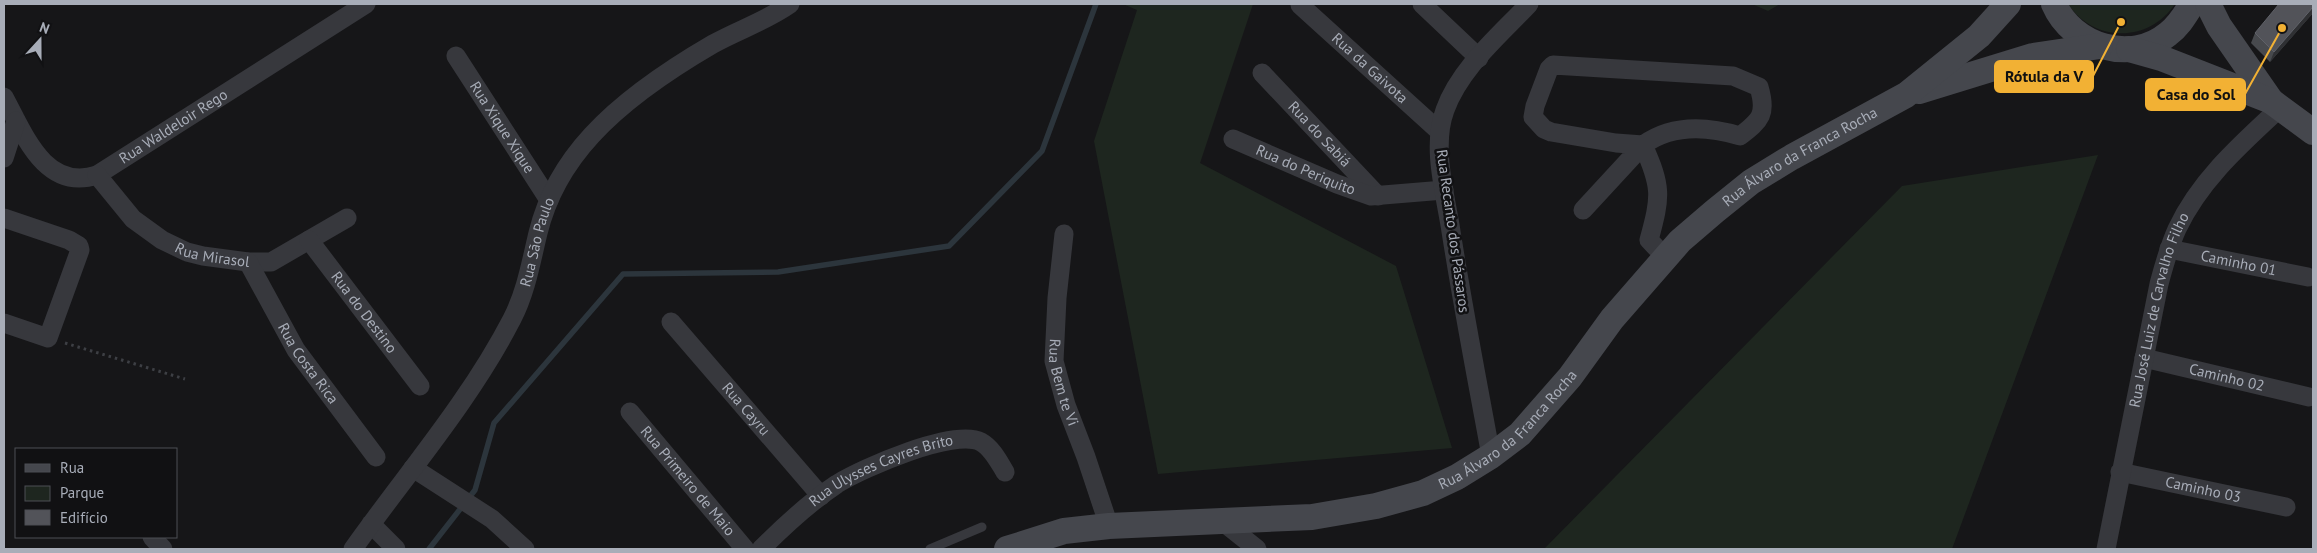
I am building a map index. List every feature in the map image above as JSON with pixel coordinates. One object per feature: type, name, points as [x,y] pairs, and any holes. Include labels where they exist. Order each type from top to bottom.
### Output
[{"type":"main road","name":"Rua Álvaro da Franca Rocha","points":[[1007,549],[1064,531],[1109,526],[1312,518],[1376,506],[1423,493],[1457,478],[1520,434],[1544,409],[1612,320],[1680,241],[1750,182],[1906,95],[1979,36],[2008,4]]},
{"type":"main road","points":[[2054,4],[2059,15],[2077,34],[2100,46],[2129,49],[2160,58],[2276,104],[2313,132]]},
{"type":"main road","points":[[2129,49],[2149,45],[2167,35],[2182,21],[2192,4]]},
{"type":"main road","points":[[2208,4],[2219,26],[2276,104]]},
{"type":"main road","name":"Rua Álvaro da Franca Rocha","points":[[1906,95],[2033,56],[2100,46]]},
{"type":"street","name":"Rua Waldeloir Rego","points":[[4,97],[16,121],[42,161],[53,172],[65,178],[86,179],[96,175],[366,4]]},
{"type":"street","name":"Rua São Paulo","points":[[353,549],[467,394],[501,341],[516,312],[525,288],[538,232],[549,200],[575,155],[614,114],[662,76],[714,43],[775,14],[790,4]]},
{"type":"street","name":"Rua da Gaivota","points":[[1300,4],[1439,131]]},
{"type":"street","points":[[1422,4],[1479,58]]},
{"type":"street","name":"Rua Recanto dos Pássaros","points":[[1491,456],[1461,297],[1444,190],[1439,131],[1452,95],[1479,58],[1530,4]]},
{"type":"street","name":"Rua Xique Xique","points":[[456,56],[549,200]]},
{"type":"street","points":[[1583,210],[1643,145],[1663,134],[1684,129],[1713,130],[1740,136],[1758,123],[1764,102],[1759,87],[1733,76],[1553,65],[1549,69],[1535,106],[1533,117],[1544,129],[1616,143],[1643,145]]},
{"type":"street","name":"Rua do Sabiá","points":[[1262,73],[1378,196]]},
{"type":"street","name":"Rua José Luiz de Carvalho Filho","points":[[2106,549],[2158,284],[2169,248],[2178,228],[2205,184],[2276,104]]},
{"type":"street","points":[[4,158],[16,121]]},
{"type":"street","name":"Rua do Periquito","points":[[1233,139],[1344,187],[1378,196]]},
{"type":"street","points":[[1643,145],[1656,174],[1659,203],[1649,240],[1666,258]]},
{"type":"street","name":"Rua Mirasol","points":[[96,175],[133,219],[162,240],[187,252],[203,256],[248,262],[271,262],[347,218]]},
{"type":"street","points":[[1378,196],[1444,190]]},
{"type":"street","points":[[4,218],[75,243],[79,246],[80,255],[48,338],[4,323]]},
{"type":"street","name":"Rua Bem te Vi","points":[[1064,234],[1054,361],[1066,406],[1086,456],[1109,526]]},
{"type":"street","name":"Rua do Destino","points":[[309,240],[420,386]]},
{"type":"street","name":"Caminho 01","points":[[2169,248],[2308,277]]},
{"type":"street","name":"Rua Costa Rica","points":[[248,262],[296,350],[376,457]]},
{"type":"street","name":"Rua Cayru","points":[[671,322],[821,496]]},
{"type":"street","name":"Caminho 02","points":[[2144,358],[2309,397]]},
{"type":"street","name":"Rua Primeiro de Maio","points":[[630,412],[745,549]]},
{"type":"street","name":"Rua Ulysses Cayres Brito","points":[[761,549],[821,496],[838,484],[870,467],[930,445],[959,438],[970,438],[983,442],[994,454],[1005,472]]},
{"type":"street","points":[[413,468],[506,530],[525,549]]},
{"type":"street","name":"Caminho 03","points":[[2120,472],[2286,507]]},
{"type":"street","points":[[1222,521],[1257,549]]},
{"type":"street","points":[[371,524],[396,549]]},
{"type":"street","points":[[153,538],[164,549]]},
{"type":"lane","points":[[930,549],[982,527]]},
{"type":"path","points":[[48,338],[185,379]]},
{"type":"green space","points":[[1123,4],[1253,4],[1200,163],[1396,266],[1452,448],[1158,474],[1094,141],[1137,10]]},
{"type":"green space","points":[[1752,4],[1780,4],[1768,11]]},
{"type":"green space","points":[[2068,4],[2175,4],[2164,17],[2151,26],[2137,31],[2122,33],[2106,31],[2092,26],[2079,17]]},
{"type":"green space","points":[[2098,155],[1952,549],[1544,549],[1902,186]]},
{"type":"building","points":[[2279,4],[2313,4],[2313,7],[2274,52],[2255,33]]},
{"type":"waterway","points":[[429,549],[475,490],[494,423],[623,274],[778,272],[949,246],[1042,151],[1096,4]]},
{"type":"place","name":"Rótula da V","points":[[2121,22]]},
{"type":"place","name":"Casa do Sol","points":[[2282,28]]}]
